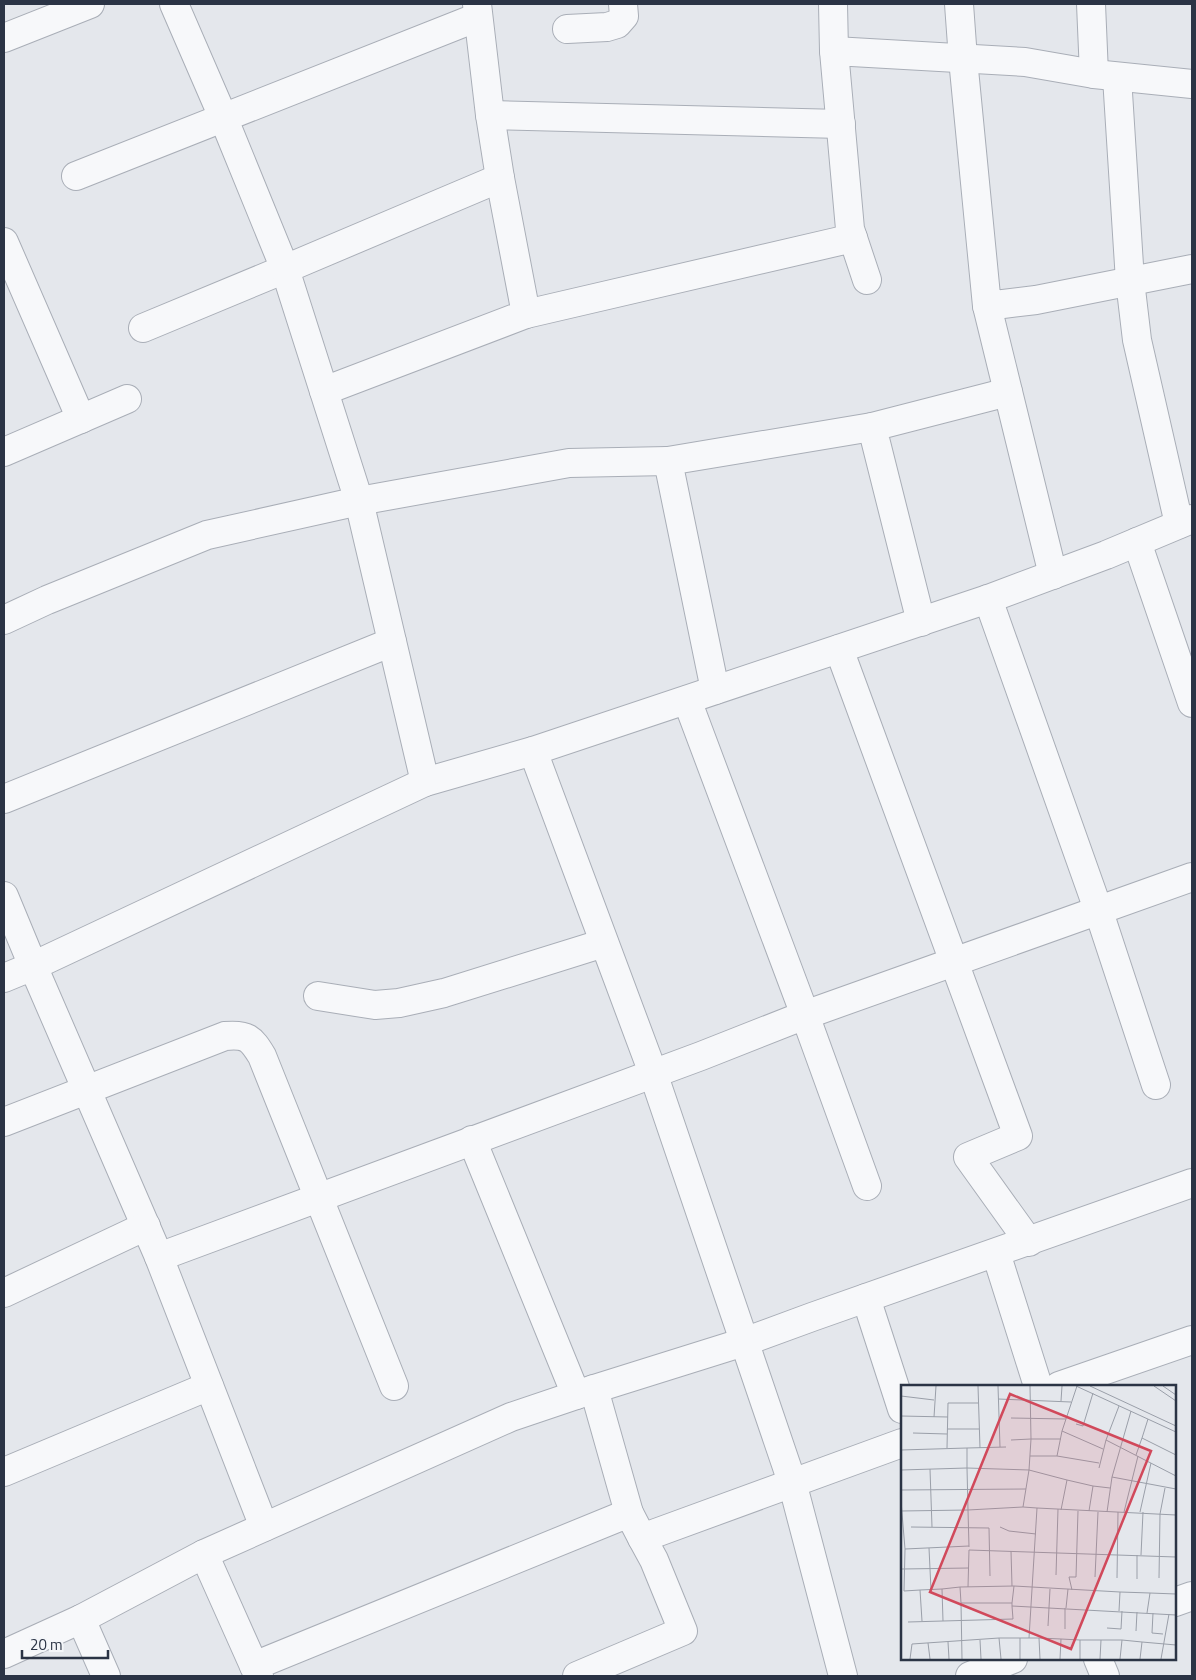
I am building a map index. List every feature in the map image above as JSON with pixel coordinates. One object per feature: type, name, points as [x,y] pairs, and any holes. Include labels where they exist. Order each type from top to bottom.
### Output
[{"type":"street","points":[[4,38],[90,4]]},
{"type":"street","points":[[174,4],[223,116],[285,269],[359,501],[425,782]]},
{"type":"street","points":[[567,29],[607,27],[617,24],[624,16],[623,4]]},
{"type":"street","points":[[833,4],[834,51],[850,229],[867,280]]},
{"type":"street","points":[[959,4],[987,306],[1053,575]]},
{"type":"street","points":[[4,978],[425,782],[533,751],[988,600],[1185,522],[1137,340],[1106,76],[1091,4]]},
{"type":"street","points":[[76,176],[477,10],[500,178],[526,314]]},
{"type":"street","points":[[834,51],[1025,62],[1106,76],[1192,84]]},
{"type":"street","points":[[490,115],[841,124]]},
{"type":"street","points":[[143,328],[500,178]]},
{"type":"street","points":[[324,391],[526,314],[853,238]]},
{"type":"street","points":[[4,242],[81,419]]},
{"type":"street","points":[[987,306],[1036,300],[1192,269]]},
{"type":"street","points":[[4,620],[47,600],[207,536],[359,501],[570,463],[668,461],[872,426],[1008,392]]},
{"type":"street","points":[[4,452],[127,399]]},
{"type":"street","points":[[872,426],[921,622]]},
{"type":"street","points":[[668,461],[714,690]]},
{"type":"street","points":[[1137,542],[1192,703]]},
{"type":"street","points":[[988,600],[1099,912],[1156,1086]]},
{"type":"street","points":[[4,799],[392,642]]},
{"type":"street","points":[[840,649],[1018,1136],[968,1157],[1029,1242]]},
{"type":"street","points":[[686,700],[805,1015],[867,1186]]},
{"type":"street","points":[[533,751],[653,1073],[792,1482],[843,1676]]},
{"type":"street","points":[[159,1257],[805,1015],[1192,878]]},
{"type":"street","points":[[4,896],[159,1257],[264,1527]]},
{"type":"street","points":[[318,996],[375,1005],[399,1003],[444,992],[604,943]]},
{"type":"street","points":[[4,1122],[225,1036],[239,1035],[252,1040],[262,1056],[394,1386]]},
{"type":"street","points":[[472,1140],[585,1392],[629,1513],[654,1560],[683,1631],[577,1676]]},
{"type":"street","points":[[4,1654],[81,1619],[204,1554],[511,1417],[744,1342],[1192,1183]]},
{"type":"street","points":[[4,1293],[146,1226]]},
{"type":"street","points":[[996,1253],[1038,1385]]},
{"type":"street","points":[[866,1298],[901,1406]]},
{"type":"street","points":[[1062,1385],[1192,1340]]},
{"type":"street","points":[[4,1472],[209,1386]]},
{"type":"street","points":[[642,1538],[901,1443]]},
{"type":"street","points":[[204,1554],[256,1671],[629,1513]]},
{"type":"street","points":[[1176,1602],[1192,1596]]},
{"type":"street","points":[[81,1619],[106,1676]]},
{"type":"street","points":[[970,1676],[1010,1660]]},
{"type":"street","points":[[1098,1660],[1105,1676]]}]
